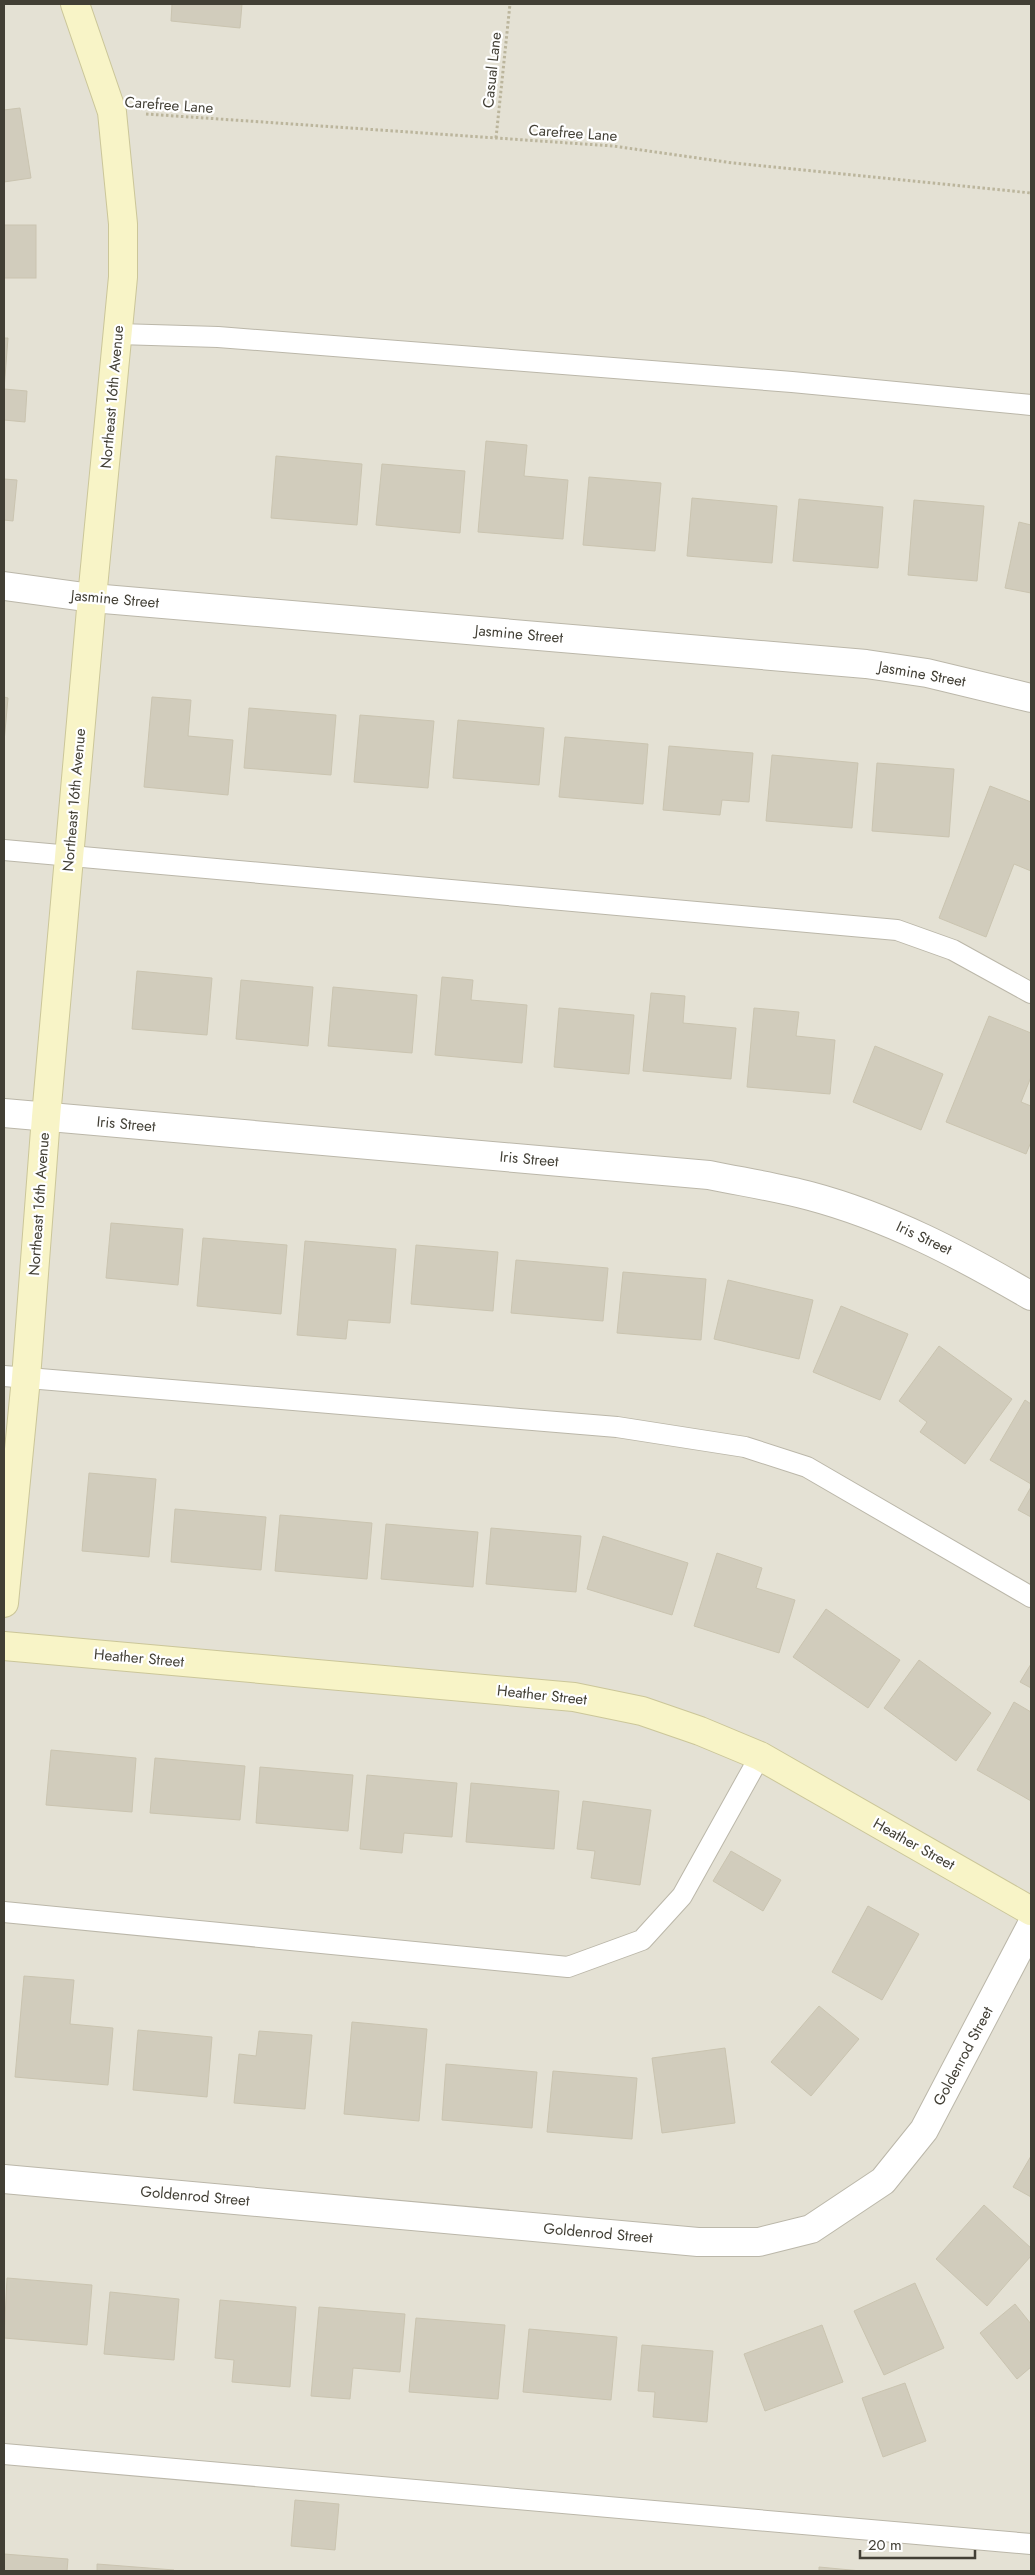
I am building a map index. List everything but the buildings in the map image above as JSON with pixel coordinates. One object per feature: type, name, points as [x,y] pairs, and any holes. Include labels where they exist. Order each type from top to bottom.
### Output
[{"type":"street","name":"Northeast 16th Avenue","points":[[4,1603],[15,1377],[46,1117],[92,598],[123,277],[123,224],[112,112],[75,4]]},
{"type":"street","name":"Jasmine Street","points":[[4,586],[92,598],[866,664],[936,675],[1031,698]]},
{"type":"street","name":"Iris Street","points":[[4,1113],[709,1175],[810,1196],[890,1223],[965,1257],[1031,1296]]},
{"type":"street","name":"Heather Street","points":[[4,1646],[574,1697],[642,1711],[700,1731],[760,1756],[1031,1911]]},
{"type":"street","name":"Goldenrod Street","points":[[4,2179],[698,2242],[760,2242],[810,2229],[883,2181],[924,2130],[1031,1926]]},
{"type":"lane","points":[[118,334],[218,337],[733,377],[1031,405]]},
{"type":"lane","points":[[4,850],[897,930],[952,950],[1031,992]]},
{"type":"lane","points":[[15,1377],[617,1427],[745,1447],[807,1467],[1031,1597]]},
{"type":"lane","points":[[4,1912],[568,1967],[642,1940],[682,1896],[760,1756]]},
{"type":"lane","points":[[4,2454],[1031,2544]]},
{"type":"path","name":"Casual Lane","points":[[496,138],[510,4]]},
{"type":"path","name":"Carefree Lane","points":[[112,112],[613,146],[733,163],[1031,193]]},
{"type":"shaded area","points":[[4,4],[1031,4],[1031,2571],[4,2571]]}]
